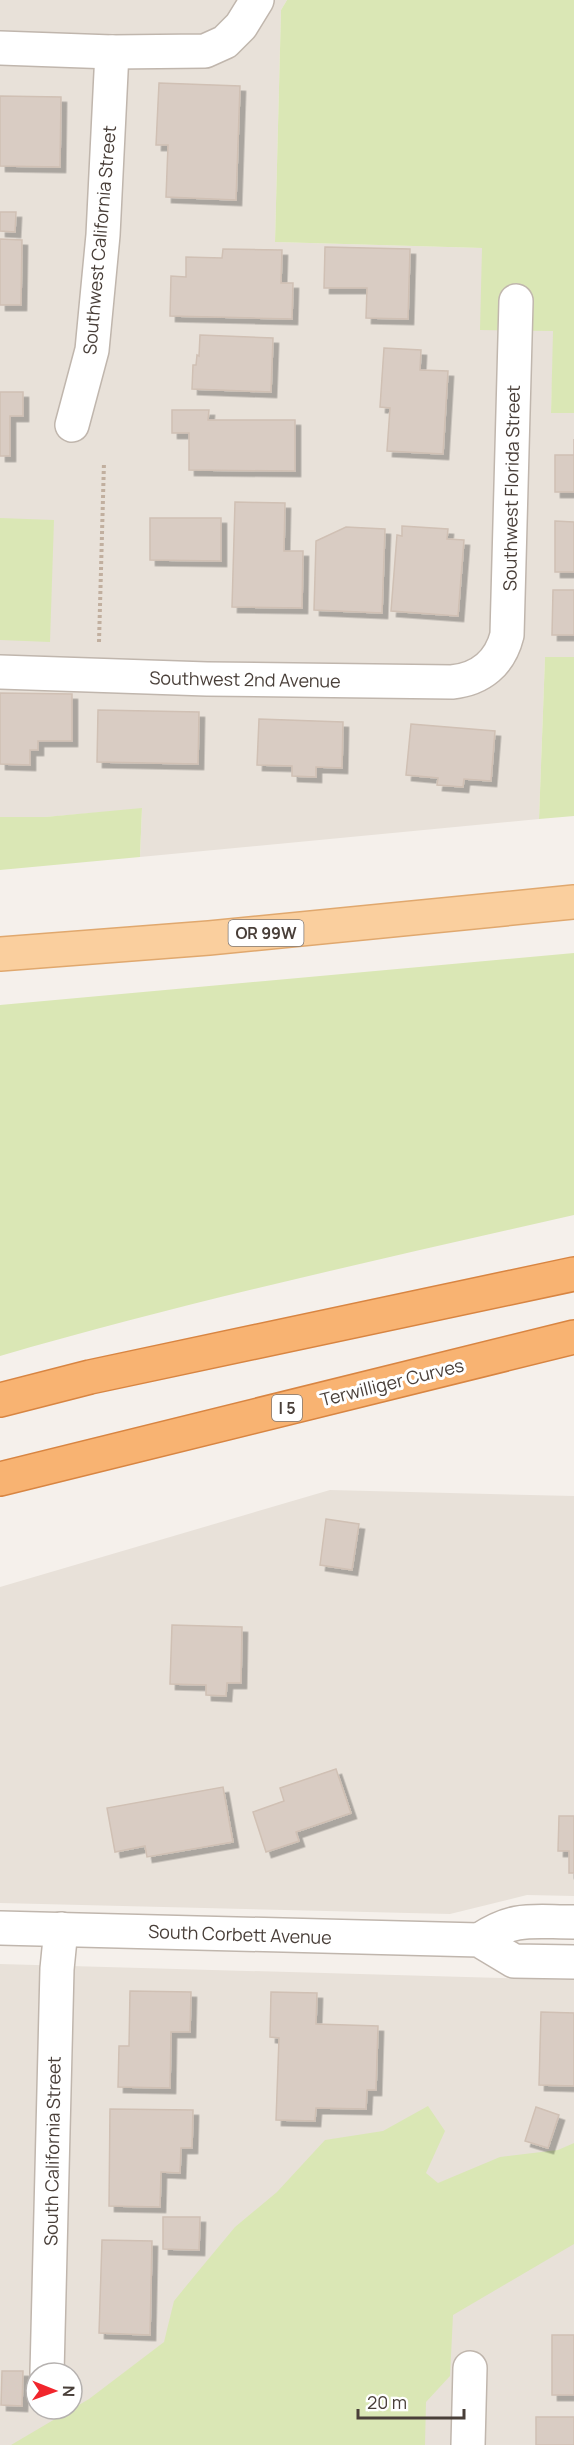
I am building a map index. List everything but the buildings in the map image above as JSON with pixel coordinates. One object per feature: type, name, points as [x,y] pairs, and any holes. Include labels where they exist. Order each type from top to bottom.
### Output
[{"type":"highway","points":[[0,1400],[113,1372],[574,1274]]},
{"type":"highway","name":"Terwilliger Curves","points":[[0,1479],[574,1336]]},
{"type":"main road","name":"OR 99W","points":[[0,954],[209,938],[574,902]]},
{"type":"street","points":[[0,48],[112,52],[205,51],[225,42],[241,26],[257,0]]},
{"type":"street","name":"Southwest California Street","points":[[72,425],[92,350],[103,235],[112,52]]},
{"type":"street","name":"Southwest Florida Street","points":[[488,670],[504,650],[507,634],[516,301]]},
{"type":"street","name":"Southwest 2nd Avenue","points":[[0,672],[99,676],[452,682],[465,681],[488,670]]},
{"type":"street","points":[[479,1940],[500,1927],[518,1922],[574,1922]]},
{"type":"street","name":"South Corbett Avenue","points":[[0,1928],[479,1940],[514,1961],[574,1962]]},
{"type":"street","name":"South California Street","points":[[47,2361],[57,1969],[61,1929]]},
{"type":"street","points":[[468,2445],[470,2368]]},
{"type":"path","points":[[99,676],[104,462]]},
{"type":"shaded area","points":[[0,0],[287,0],[281,10],[275,242],[482,248],[554,331],[551,412],[574,413],[574,657],[545,657],[539,819],[140,857],[142,809],[45,817],[0,817]]},
{"type":"shaded area","points":[[330,1490],[574,1496],[574,1896],[527,1895],[450,1914],[0,1903],[0,1587]]},
{"type":"shaded area","points":[[0,1964],[574,1980],[574,2445],[0,2445]]},
{"type":"green space","points":[[287,0],[574,0],[574,413],[551,413],[553,331],[480,330],[482,248],[275,242],[281,10]]},
{"type":"green space","points":[[0,518],[54,520],[50,642],[0,640]]},
{"type":"green space","points":[[545,657],[574,657],[574,816],[539,819]]},
{"type":"green space","points":[[142,808],[140,857],[0,870],[0,817],[45,817]]},
{"type":"green space","points":[[574,953],[574,1215],[214,1299],[0,1356],[0,1005]]},
{"type":"green space","points":[[428,2106],[445,2131],[426,2173],[438,2183],[500,2157],[558,2150],[574,2143],[574,2244],[453,2315],[450,2376],[426,2402],[425,2445],[11,2445],[52,2421],[84,2421],[84,2402],[164,2342],[174,2301],[235,2227],[277,2192],[325,2140],[383,2131]]}]
